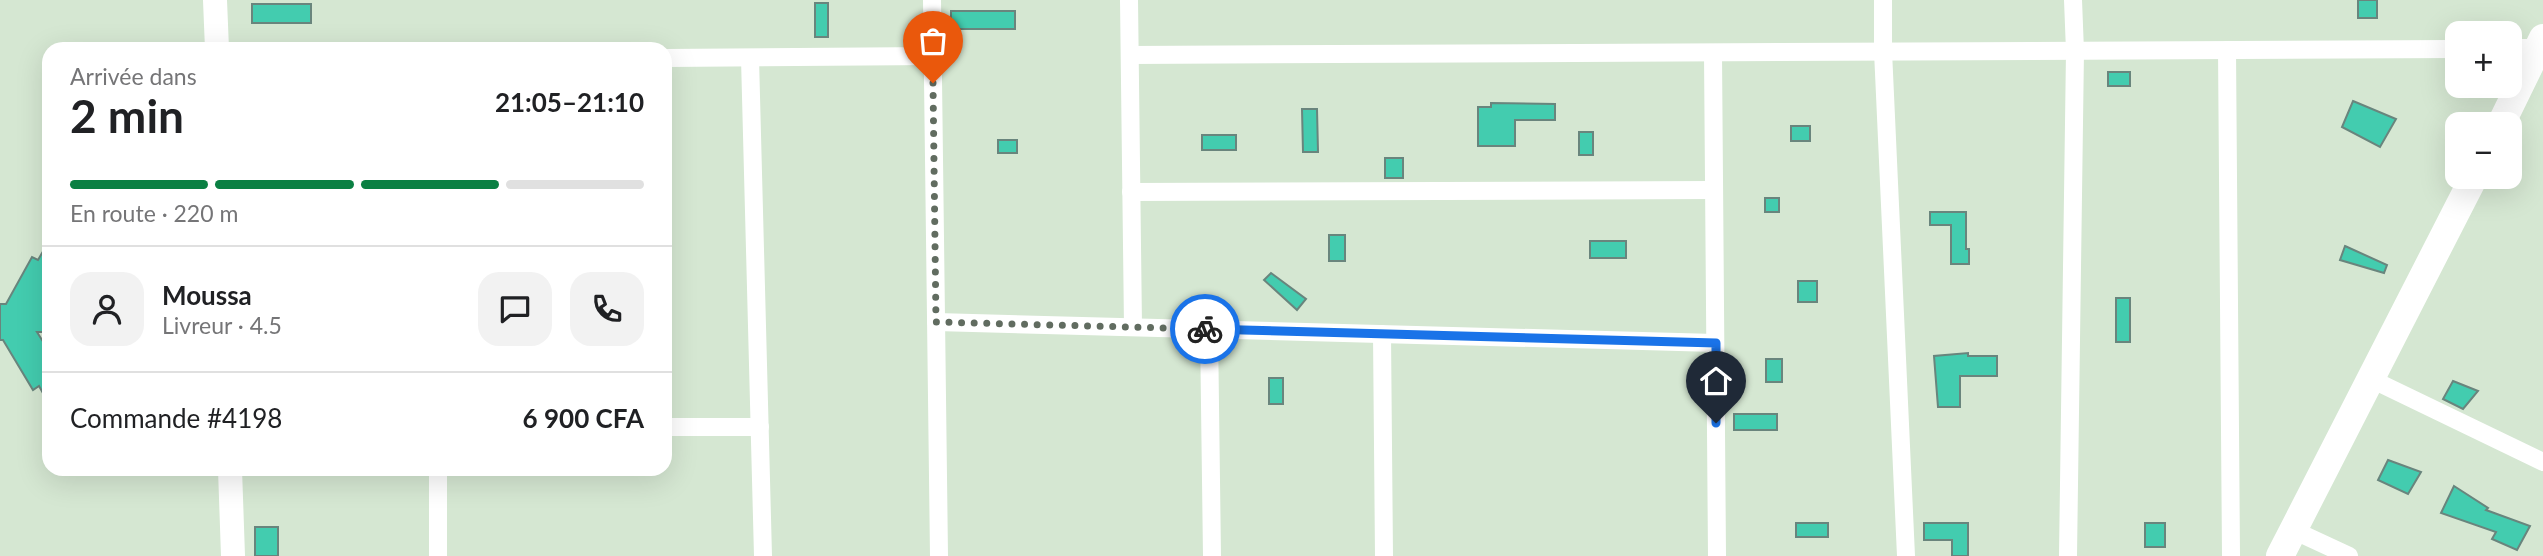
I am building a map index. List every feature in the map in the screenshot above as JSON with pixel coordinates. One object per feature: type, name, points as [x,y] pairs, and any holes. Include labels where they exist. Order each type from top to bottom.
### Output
[{"type":"main road","points":[[215,0],[216,42]]},
{"type":"main road","points":[[2507,112],[2540,43]]},
{"type":"main road","points":[[2280,556],[2468,189]]},
{"type":"main road","points":[[230,476],[233,556]]},
{"type":"street","points":[[932,0],[939,556]]},
{"type":"street","points":[[1129,0],[1133,327]]},
{"type":"street","points":[[1883,0],[1883,51],[1906,556]]},
{"type":"street","points":[[2068,556],[2075,51],[2073,0]]},
{"type":"street","points":[[2522,46],[2540,43]]},
{"type":"street","points":[[1129,55],[2445,49]]},
{"type":"street","points":[[2227,50],[2231,556]]},
{"type":"street","points":[[1713,54],[1717,556]]},
{"type":"street","points":[[672,58],[933,57]]},
{"type":"street","points":[[750,58],[763,556]]},
{"type":"street","points":[[1131,192],[1714,190]]},
{"type":"street","points":[[936,322],[1716,343]]},
{"type":"street","points":[[1209,329],[1212,556]]},
{"type":"street","points":[[1382,334],[1384,556]]},
{"type":"street","points":[[2371,379],[2543,462]]},
{"type":"street","points":[[672,428],[760,427]]},
{"type":"street","points":[[438,476],[438,556]]},
{"type":"street","points":[[2293,530],[2349,556]]},
{"type":"building","points":[[2358,0],[2377,0],[2377,18],[2358,18]]},
{"type":"building","points":[[815,3],[828,3],[828,37],[815,37]]},
{"type":"building","points":[[252,4],[311,4],[311,23],[252,23]]},
{"type":"building","points":[[951,11],[1015,11],[1015,29],[951,29]]},
{"type":"building","points":[[2108,72],[2130,72],[2130,86],[2108,86]]},
{"type":"building","points":[[2353,101],[2396,119],[2380,147],[2342,127]]},
{"type":"building","points":[[1491,103],[1555,104],[1555,120],[1515,120],[1515,146],[1478,146],[1478,107],[1491,107]]},
{"type":"building","points":[[1302,109],[1317,109],[1318,152],[1303,152]]},
{"type":"building","points":[[1791,126],[1810,126],[1810,141],[1791,141]]},
{"type":"building","points":[[1579,132],[1593,132],[1593,155],[1579,155]]},
{"type":"building","points":[[1202,135],[1236,135],[1236,150],[1202,150]]},
{"type":"building","points":[[998,140],[1017,140],[1017,153],[998,153]]},
{"type":"building","points":[[1385,158],[1403,158],[1403,178],[1385,178]]},
{"type":"building","points":[[1765,198],[1779,198],[1779,212],[1765,212]]},
{"type":"building","points":[[1930,212],[1966,212],[1966,249],[1969,249],[1969,264],[1951,264],[1951,225],[1930,225]]},
{"type":"building","points":[[1329,235],[1345,235],[1345,261],[1329,261]]},
{"type":"building","points":[[1590,241],[1626,241],[1626,258],[1590,258]]},
{"type":"building","points":[[2345,246],[2387,265],[2384,273],[2340,260]]},
{"type":"building","points":[[42,253],[42,332],[37,332],[42,340],[42,391],[39,386],[33,390],[3,340],[0,340],[0,304],[6,304],[32,257],[38,260]]},
{"type":"building","points":[[1271,273],[1306,299],[1297,310],[1264,280]]},
{"type":"building","points":[[1798,281],[1817,281],[1817,302],[1798,302]]},
{"type":"building","points":[[2116,298],[2130,298],[2130,342],[2116,342]]},
{"type":"building","points":[[1968,353],[1968,356],[1997,356],[1997,376],[1960,376],[1960,407],[1938,407],[1934,356]]},
{"type":"building","points":[[1766,359],[1782,359],[1782,382],[1766,382]]},
{"type":"building","points":[[1269,378],[1283,378],[1283,404],[1269,404]]},
{"type":"building","points":[[2453,381],[2478,391],[2463,409],[2443,399]]},
{"type":"building","points":[[1734,414],[1777,414],[1777,430],[1734,430]]},
{"type":"building","points":[[2388,460],[2421,472],[2408,494],[2378,480]]},
{"type":"building","points":[[2454,486],[2488,508],[2486,510],[2530,526],[2517,550],[2492,539],[2496,532],[2441,513]]},
{"type":"building","points":[[1796,523],[1828,523],[1828,537],[1796,537]]},
{"type":"building","points":[[1924,523],[1968,523],[1968,556],[1952,556],[1952,540],[1924,540]]},
{"type":"building","points":[[2145,523],[2165,523],[2165,547],[2145,547]]},
{"type":"building","points":[[255,527],[278,527],[278,556],[255,556]]},
{"type":"way so far","points":[[933,83],[936,322],[1205,329]]},
{"type":"route","points":[[1205,329],[1716,343],[1716,423]]}]
